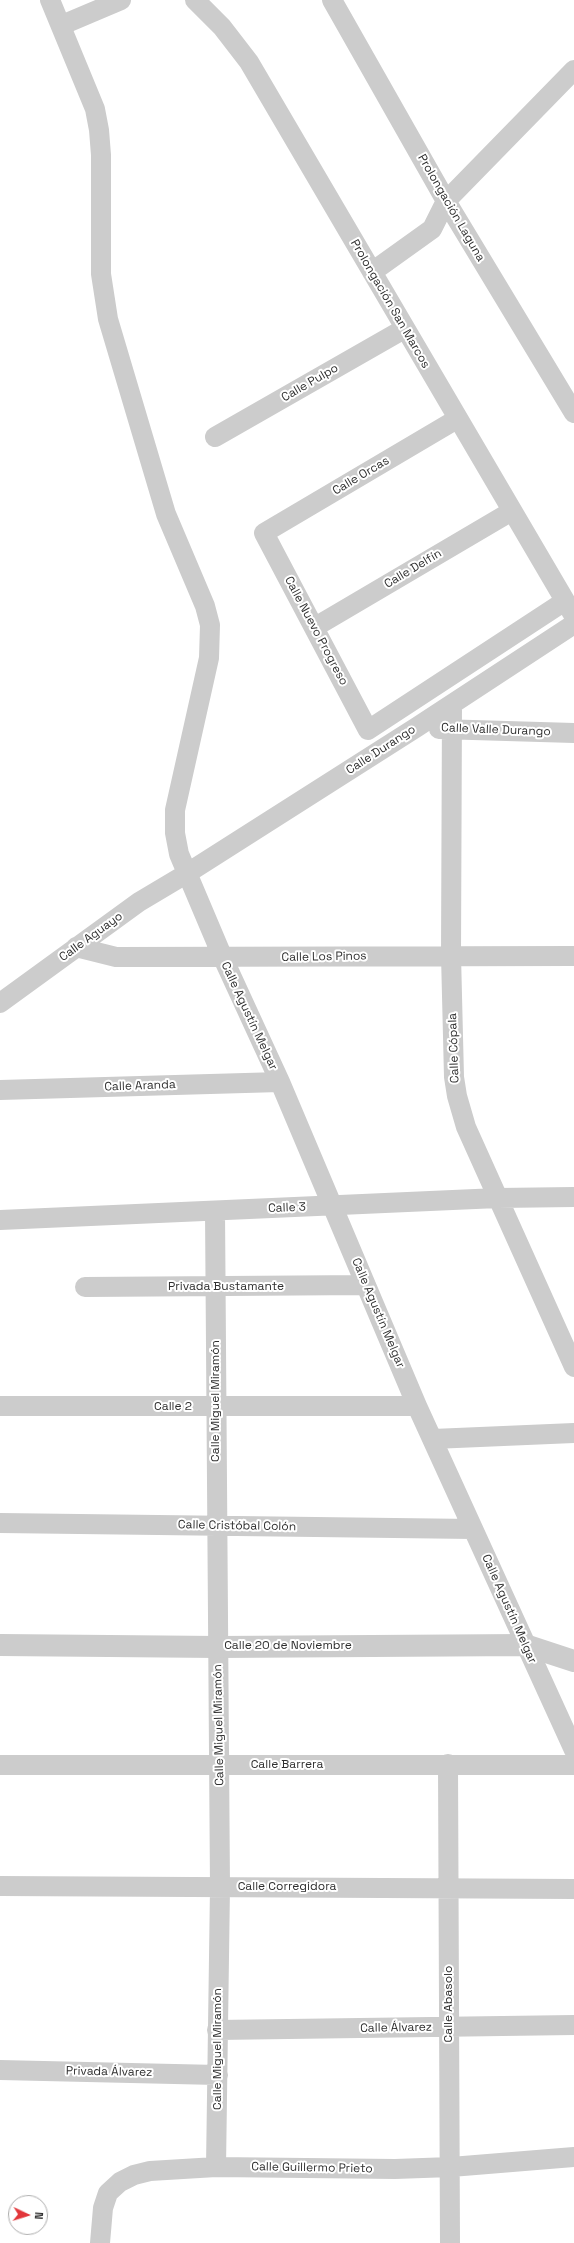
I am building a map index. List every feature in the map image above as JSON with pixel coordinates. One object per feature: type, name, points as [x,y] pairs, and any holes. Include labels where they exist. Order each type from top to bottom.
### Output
[{"type":"street","name":"Calle Agustín Melgar","points":[[50,0],[62,25],[95,109],[99,130],[101,155],[100,267],[108,319],[166,514],[205,606],[210,625],[209,658],[176,810],[175,833],[179,854],[222,958],[280,1082],[417,1406],[574,1750]]},
{"type":"street","points":[[62,25],[121,0]]},
{"type":"street","name":"Prolongación San Marcos","points":[[195,0],[222,27],[249,62],[372,272],[404,330],[569,608]]},
{"type":"street","name":"Prolongación Laguna","points":[[332,0],[446,201],[574,412]]},
{"type":"street","points":[[372,272],[432,229],[446,201],[574,70]]},
{"type":"street","name":"Calle Pulpo","points":[[215,438],[404,330]]},
{"type":"street","name":"Calle Orcas","points":[[264,533],[457,419]]},
{"type":"street","name":"Calle Delfín","points":[[315,627],[512,511]]},
{"type":"street","name":"Calle Nuevo Progreso","points":[[264,533],[315,627],[368,730],[569,608]]},
{"type":"street","name":"Calle Durango","points":[[186,874],[417,727],[574,624]]},
{"type":"street","name":"Calle Cópala","points":[[452,704],[451,955],[454,1077],[457,1096],[466,1127],[574,1367]]},
{"type":"street","name":"Calle Valle Durango","points":[[417,727],[453,730],[574,733]]},
{"type":"street","name":"Calle Aguayo","points":[[0,1003],[139,902],[186,874]]},
{"type":"street","name":"Calle Los Pinos","points":[[76,947],[110,957],[222,958],[451,955],[574,956]]},
{"type":"street","name":"Calle Aranda","points":[[0,1090],[280,1082]]},
{"type":"street","name":"Calle 3","points":[[0,1220],[498,1198],[574,1197]]},
{"type":"street","name":"Calle Miguel Miramón","points":[[215,1211],[220,1887],[216,2166]]},
{"type":"street","name":"Privada Bustamante","points":[[85,1287],[216,1288],[366,1285]]},
{"type":"street","name":"Calle 2","points":[[0,1406],[417,1406]]},
{"type":"street","points":[[433,1439],[574,1434]]},
{"type":"street","name":"Calle Cristóbal Colón","points":[[0,1523],[473,1529]]},
{"type":"street","name":"Calle 20 de Noviembre","points":[[0,1645],[218,1647],[525,1645],[574,1661]]},
{"type":"street","name":"Calle Abasolo","points":[[448,1764],[450,2243]]},
{"type":"street","name":"Calle Barrera","points":[[0,1765],[574,1765]]},
{"type":"street","name":"Calle Corregidora","points":[[0,1886],[574,1889]]},
{"type":"street","name":"Calle Álvarez","points":[[217,2030],[449,2028],[574,2025]]},
{"type":"street","name":"Privada Álvarez","points":[[0,2070],[218,2075]]},
{"type":"street","name":"Calle Guillermo Prieto","points":[[100,2243],[103,2208],[108,2193],[120,2182],[134,2175],[150,2171],[216,2166],[450,2167],[574,2157]]}]
